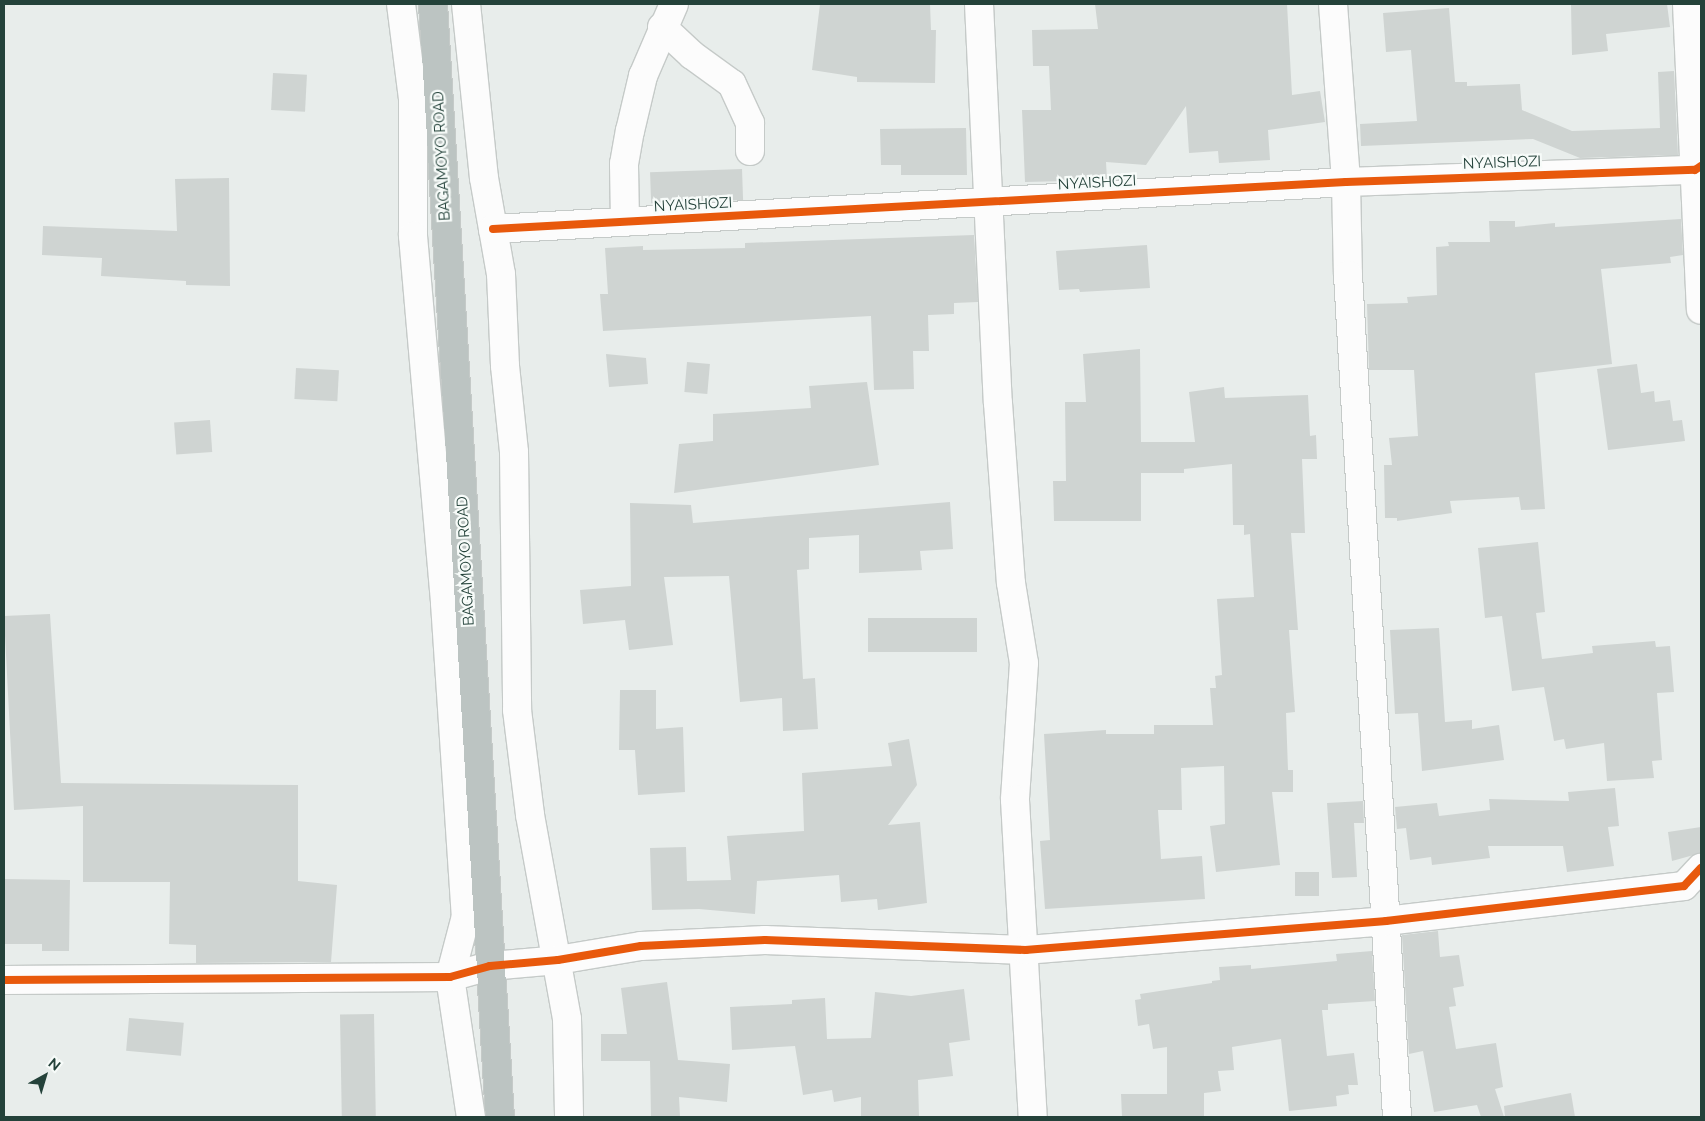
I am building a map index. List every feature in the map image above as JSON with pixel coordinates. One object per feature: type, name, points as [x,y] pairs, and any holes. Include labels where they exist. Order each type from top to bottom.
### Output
[{"type":"highway","name":"BAGAMOYO ROAD","points":[[433,4],[500,1117]]},
{"type":"street","points":[[401,4],[413,99],[413,236],[445,603],[466,916],[450,978],[471,1117]]},
{"type":"street","points":[[466,4],[484,178],[501,274],[505,366],[514,452],[517,710],[530,815],[558,960],[567,1019],[569,1117]]},
{"type":"street","points":[[979,4],[990,202],[998,403],[1010,574],[1024,663],[1015,800],[1026,950],[1033,1117]]},
{"type":"street","points":[[1333,4],[1346,182],[1348,285],[1397,1117]]},
{"type":"street","points":[[1687,4],[1698,168],[1701,310]]},
{"type":"street","points":[[668,15],[692,55],[732,84],[750,123],[750,151]]},
{"type":"street","points":[[625,222],[624,164],[629,139],[643,76],[668,15]]},
{"type":"street","name":"NYAISHOZI","points":[[493,229],[1346,182],[1698,168]]},
{"type":"street","points":[[4,980],[450,978],[490,966],[558,960],[642,946],[765,940],[1026,950],[1386,921],[1684,886],[1701,868]]},
{"type":"building","points":[[820,4],[930,4],[931,30],[936,30],[935,83],[857,82],[857,77],[812,70]]},
{"type":"building","points":[[1095,4],[1287,4],[1292,95],[1320,91],[1325,122],[1268,130],[1270,160],[1219,163],[1218,151],[1189,153],[1186,106],[1146,165],[1106,162],[1107,180],[1025,182],[1022,110],[1051,110],[1049,66],[1033,66],[1032,30],[1098,29]]},
{"type":"building","points":[[1571,4],[1667,4],[1670,27],[1606,34],[1608,51],[1572,55]]},
{"type":"building","points":[[1449,8],[1455,82],[1467,82],[1467,86],[1520,84],[1522,110],[1572,131],[1660,128],[1658,72],[1674,71],[1678,155],[1580,158],[1533,139],[1361,146],[1360,124],[1417,121],[1411,50],[1386,52],[1383,13]]},
{"type":"building","points":[[273,73],[307,75],[305,112],[271,110]]},
{"type":"building","points":[[966,128],[967,175],[901,175],[901,165],[881,165],[880,129]]},
{"type":"building","points":[[742,169],[743,200],[651,203],[650,172]]},
{"type":"building","points":[[229,178],[230,286],[186,285],[186,281],[101,276],[102,258],[42,255],[43,226],[177,231],[175,179]]},
{"type":"building","points":[[1681,219],[1683,255],[1670,257],[1671,263],[1601,269],[1612,364],[1535,373],[1545,509],[1521,510],[1519,497],[1450,501],[1452,513],[1397,521],[1397,518],[1385,518],[1384,465],[1392,465],[1389,438],[1418,436],[1414,370],[1369,370],[1367,304],[1408,303],[1407,297],[1437,295],[1436,247],[1449,246],[1448,242],[1490,242],[1489,221],[1515,221],[1515,227],[1555,223],[1555,227]]},
{"type":"building","points":[[974,235],[978,302],[954,303],[954,314],[928,315],[929,351],[913,351],[914,389],[874,390],[871,316],[603,331],[600,294],[608,294],[605,248],[643,246],[643,250],[745,248],[745,243]]},
{"type":"building","points":[[1147,245],[1150,288],[1080,292],[1079,289],[1059,290],[1056,251]]},
{"type":"building","points":[[1140,349],[1141,442],[1195,442],[1189,392],[1224,387],[1225,398],[1308,395],[1310,436],[1316,435],[1317,459],[1302,459],[1305,533],[1291,533],[1298,630],[1289,630],[1295,712],[1286,713],[1288,770],[1293,770],[1293,792],[1272,792],[1280,865],[1216,872],[1210,826],[1225,824],[1224,766],[1181,768],[1182,810],[1158,810],[1161,859],[1202,856],[1205,899],[1045,909],[1040,841],[1050,840],[1044,734],[1106,730],[1106,734],[1154,734],[1154,725],[1213,725],[1210,688],[1216,688],[1215,676],[1222,675],[1217,599],[1254,597],[1250,534],[1244,535],[1244,525],[1233,525],[1232,464],[1184,469],[1184,473],[1141,473],[1141,521],[1054,521],[1053,481],[1066,481],[1065,402],[1086,402],[1083,354]]},
{"type":"building","points":[[606,354],[646,358],[648,384],[609,387]]},
{"type":"building","points":[[687,362],[710,364],[707,394],[684,392]]},
{"type":"building","points":[[1637,364],[1641,393],[1654,391],[1655,402],[1670,400],[1673,421],[1682,420],[1685,441],[1608,450],[1597,369]]},
{"type":"building","points":[[296,368],[339,370],[337,401],[294,399]]},
{"type":"building","points":[[867,382],[879,465],[674,493],[679,444],[713,441],[713,414],[811,408],[809,386]]},
{"type":"building","points":[[210,420],[212,452],[176,454],[174,423]]},
{"type":"building","points":[[950,502],[953,549],[920,551],[922,570],[859,573],[859,535],[809,538],[809,569],[797,570],[803,679],[815,678],[818,729],[783,731],[782,698],[740,702],[729,576],[664,577],[673,645],[629,650],[625,620],[583,624],[580,590],[631,586],[630,503],[691,505],[693,523]]},
{"type":"building","points":[[1538,542],[1545,612],[1536,613],[1542,659],[1593,653],[1592,646],[1655,641],[1656,647],[1670,646],[1674,692],[1657,693],[1662,760],[1652,761],[1654,778],[1607,781],[1604,743],[1566,749],[1564,739],[1554,741],[1544,687],[1512,691],[1502,616],[1485,618],[1478,548]]},
{"type":"building","points":[[50,614],[61,783],[298,785],[298,881],[337,885],[331,962],[196,963],[196,945],[169,944],[170,882],[83,882],[83,806],[14,810],[4,616]]},
{"type":"building","points":[[868,618],[977,618],[977,652],[868,652]]},
{"type":"building","points":[[1439,628],[1445,722],[1472,720],[1472,729],[1499,725],[1504,760],[1422,771],[1418,713],[1395,714],[1390,630]]},
{"type":"building","points":[[620,690],[656,690],[656,729],[683,727],[685,792],[638,795],[635,750],[619,750]]},
{"type":"building","points":[[909,739],[917,785],[888,825],[920,822],[927,903],[878,910],[877,899],[841,902],[839,875],[757,881],[755,914],[699,909],[652,910],[650,848],[686,847],[687,881],[731,880],[727,836],[804,831],[802,773],[892,766],[888,743]]},
{"type":"building","points":[[1615,788],[1619,826],[1608,827],[1614,866],[1567,872],[1563,846],[1488,846],[1490,858],[1432,865],[1431,857],[1410,860],[1406,828],[1397,829],[1395,807],[1437,803],[1439,816],[1490,810],[1489,799],[1569,801],[1568,792]]},
{"type":"building","points":[[1363,801],[1364,823],[1354,823],[1357,877],[1332,878],[1327,803]]},
{"type":"building","points":[[1701,827],[1701,853],[1672,861],[1668,832]]},
{"type":"building","points":[[1295,872],[1319,872],[1319,896],[1295,896]]},
{"type":"building","points":[[4,879],[70,880],[69,951],[42,951],[42,944],[4,944]]},
{"type":"building","points":[[1438,931],[1440,957],[1459,955],[1464,986],[1453,988],[1456,1006],[1449,1007],[1456,1049],[1496,1043],[1503,1087],[1495,1089],[1504,1117],[1481,1117],[1477,1105],[1434,1112],[1423,1051],[1409,1054],[1402,935]]},
{"type":"building","points":[[1372,951],[1375,1001],[1328,1004],[1328,1010],[1322,1010],[1327,1056],[1354,1053],[1358,1085],[1348,1085],[1349,1094],[1336,1096],[1337,1106],[1289,1111],[1281,1039],[1232,1047],[1234,1070],[1218,1071],[1221,1091],[1204,1093],[1204,1117],[1122,1117],[1121,1094],[1167,1094],[1167,1047],[1153,1049],[1149,1024],[1138,1026],[1135,1000],[1141,999],[1140,994],[1212,983],[1212,981],[1220,980],[1219,967],[1251,965],[1251,969],[1337,961],[1336,954]]},
{"type":"building","points":[[667,982],[678,1060],[730,1064],[727,1102],[679,1097],[680,1117],[651,1117],[650,1061],[601,1061],[601,1034],[627,1034],[621,988]]},
{"type":"building","points":[[964,989],[970,1040],[949,1043],[953,1076],[918,1080],[919,1117],[861,1117],[861,1097],[834,1102],[832,1090],[803,1095],[795,1046],[732,1050],[730,1007],[792,1004],[792,1000],[825,998],[827,1039],[871,1038],[875,992],[911,996]]},
{"type":"building","points":[[374,1014],[376,1117],[342,1117],[340,1015]]},
{"type":"building","points":[[129,1018],[184,1023],[181,1056],[126,1051]]},
{"type":"building","points":[[1571,1093],[1575,1117],[1505,1117],[1504,1106]]},
{"type":"cycle path","points":[[493,229],[1346,182],[1695,170],[1701,166]]},
{"type":"cycle path","points":[[4,980],[450,977],[490,966],[558,960],[641,946],[765,940],[1026,950],[1386,921],[1684,886],[1701,868]]}]
